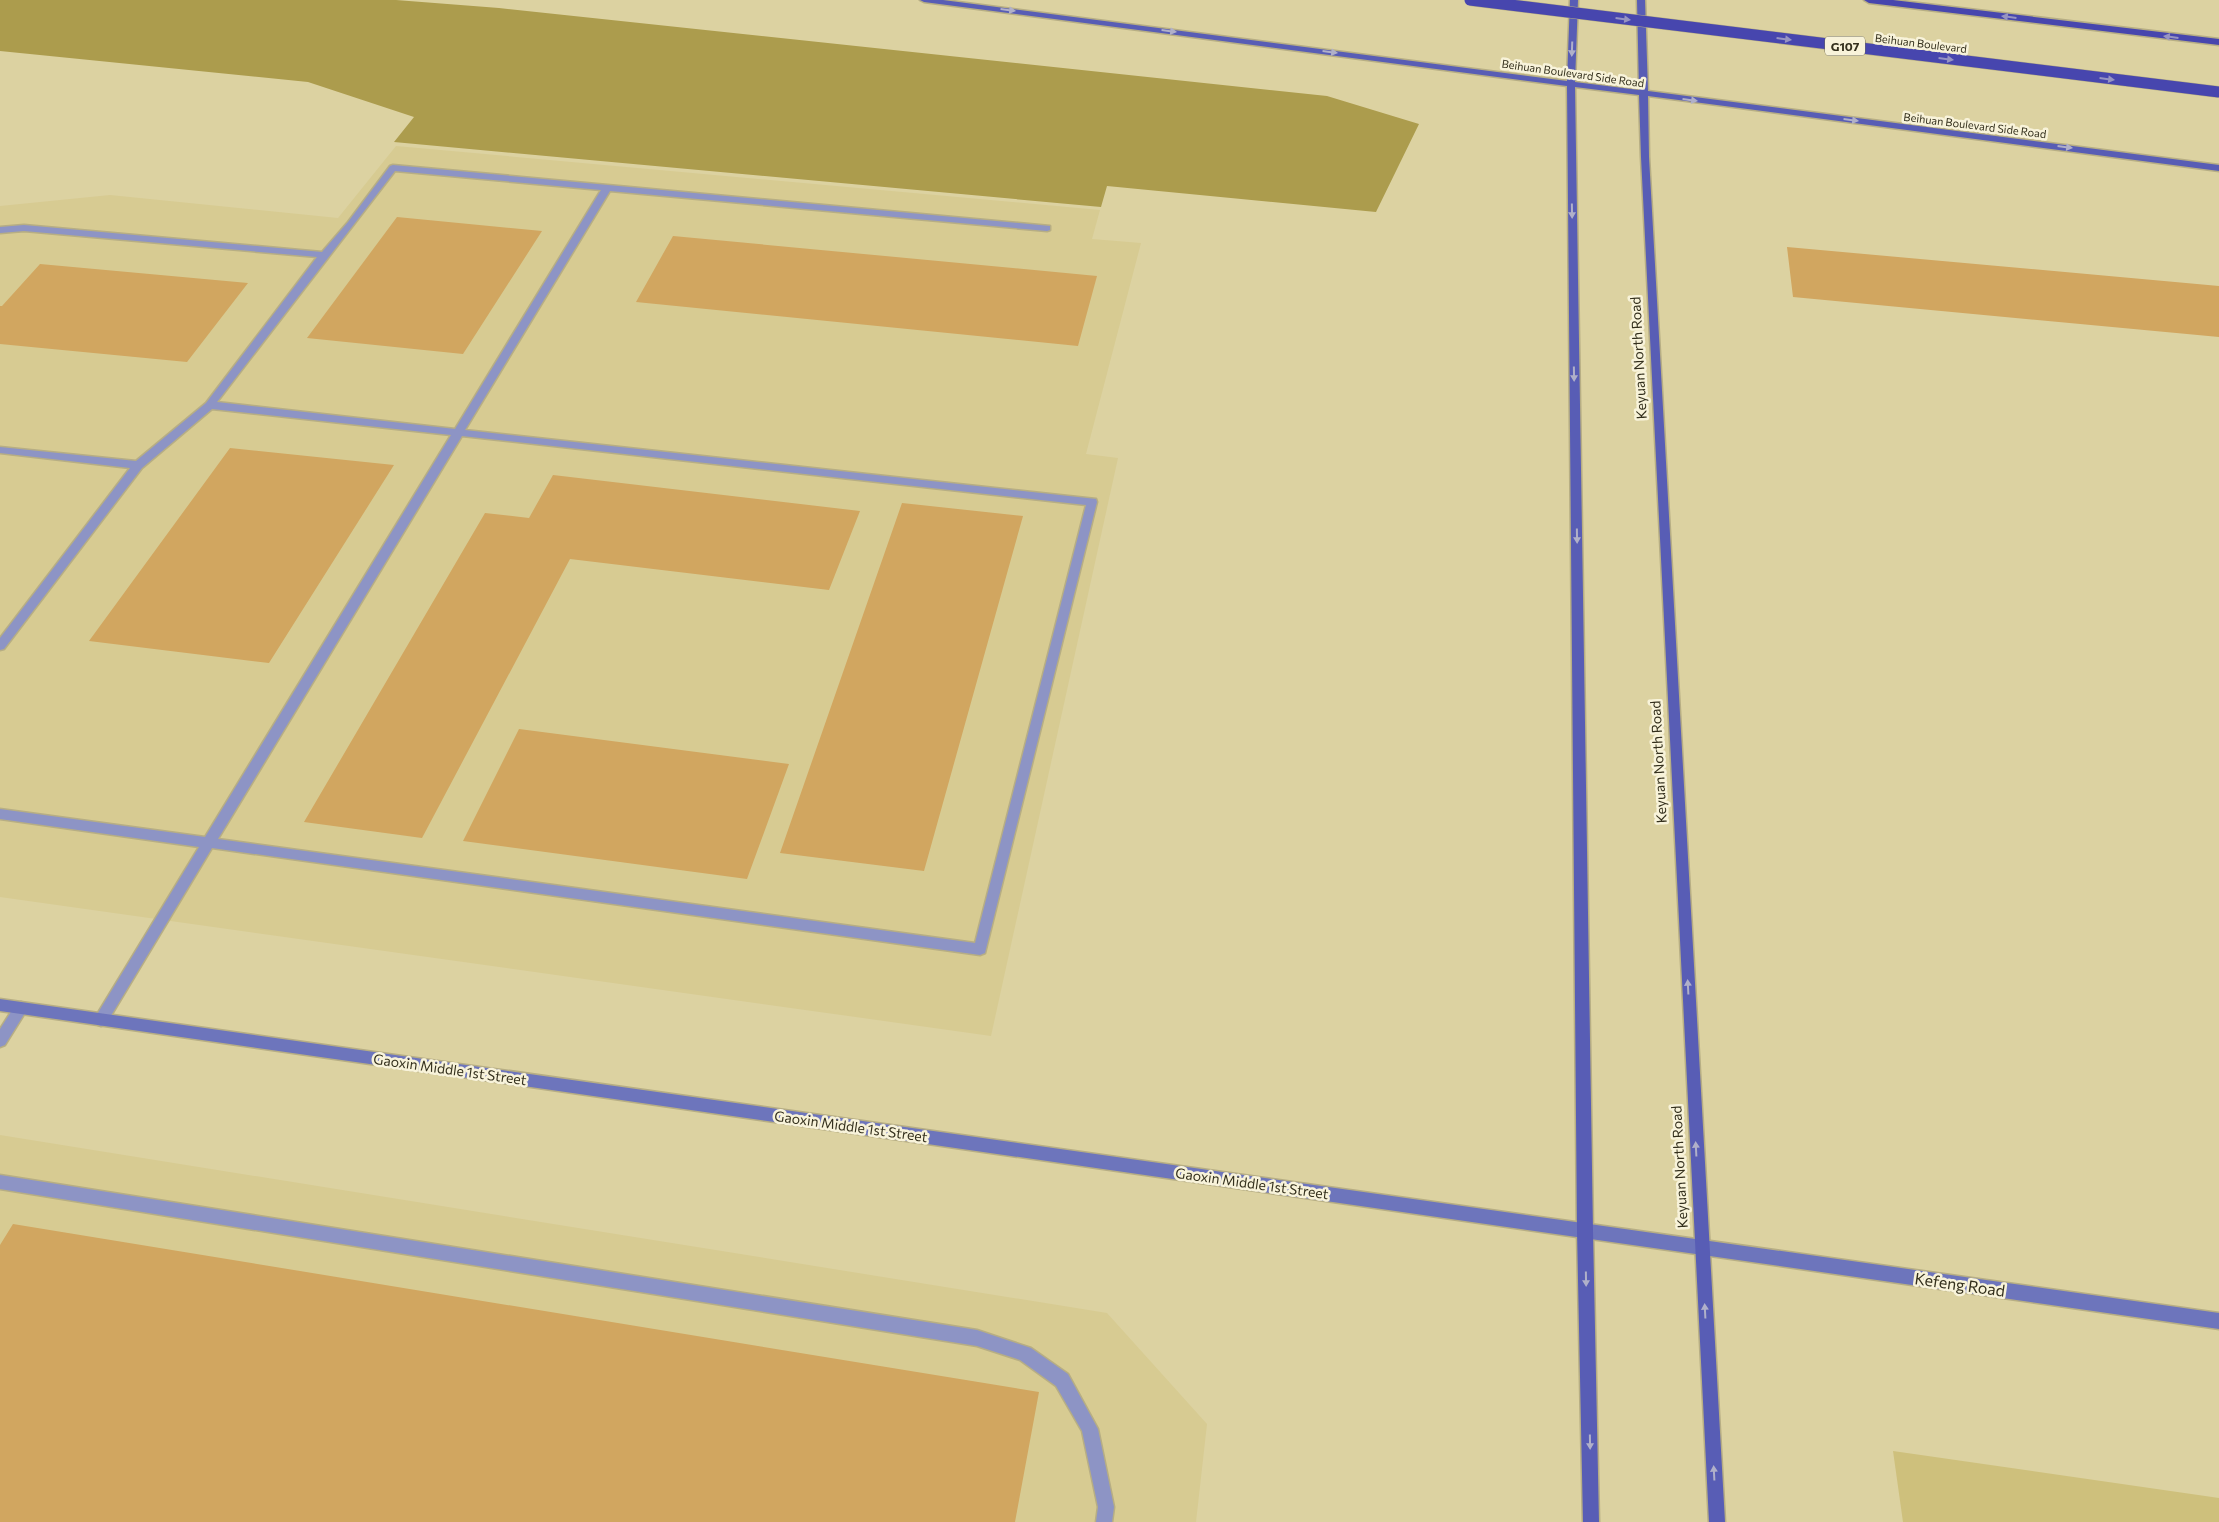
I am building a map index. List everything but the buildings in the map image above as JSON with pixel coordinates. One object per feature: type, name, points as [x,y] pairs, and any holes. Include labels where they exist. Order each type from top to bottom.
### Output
[{"type":"highway","name":"Beihuan Boulevard","points":[[1470,0],[2219,92]]},
{"type":"highway","points":[[1869,0],[2219,42]]},
{"type":"main road","name":"Beihuan Boulevard Side Road","points":[[924,0],[2219,168]]},
{"type":"main road","points":[[1574,0],[1571,84],[1585,1230],[1592,1522]]},
{"type":"main road","name":"Keyuan North Road","points":[[1641,0],[1642,94],[1701,1247],[1717,1522]]},
{"type":"street","name":"Gaoxin Middle 1st Street","points":[[0,1005],[1701,1247]]},
{"type":"street","name":"Kefeng Road","points":[[1701,1247],[2219,1321]]},
{"type":"lane","points":[[0,646],[138,465],[210,405],[393,168],[1047,228]]},
{"type":"lane","points":[[101,1020],[607,188]]},
{"type":"lane","points":[[0,230],[24,228],[324,256]]},
{"type":"lane","points":[[0,814],[980,949],[1092,502],[210,405]]},
{"type":"lane","points":[[0,450],[138,465]]},
{"type":"lane","points":[[0,1041],[21,1008]]},
{"type":"lane","points":[[0,1182],[977,1338],[1025,1354],[1062,1380],[1090,1428],[1106,1507],[1104,1522]]},
{"type":"shaded area","points":[[0,0],[396,0],[499,8],[1327,96],[1419,124],[1376,212],[1107,186],[1101,207],[394,142],[414,117],[308,82],[0,51]]},
{"type":"shaded area","points":[[396,146],[1100,210],[1092,239],[1141,243],[1086,454],[1118,458],[991,1036],[0,897],[0,206],[110,195],[338,218]]},
{"type":"shaded area","points":[[0,1135],[1107,1313],[1207,1424],[1196,1522],[0,1522]]},
{"type":"shaded area","points":[[1893,1451],[2219,1498],[2219,1522],[1903,1522]]}]
